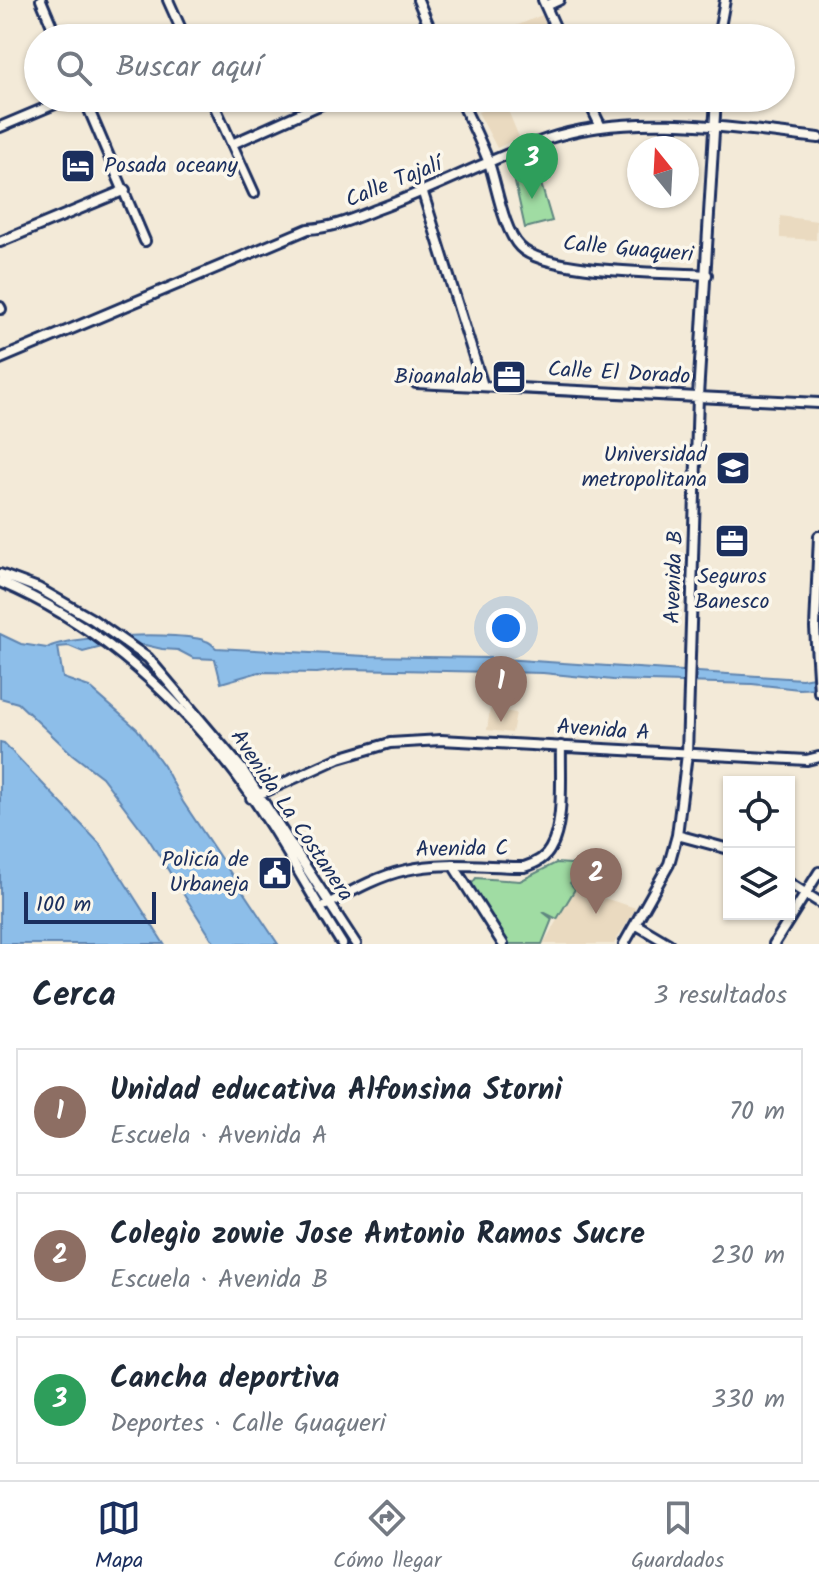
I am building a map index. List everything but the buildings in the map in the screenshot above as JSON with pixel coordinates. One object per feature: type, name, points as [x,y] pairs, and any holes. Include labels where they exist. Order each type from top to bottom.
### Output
[{"type":"street","points":[[41,0],[51,24]]},
{"type":"street","points":[[168,0],[179,24]]},
{"type":"street","points":[[418,0],[428,24]]},
{"type":"street","points":[[554,24],[544,3],[559,0]]},
{"type":"street","points":[[719,24],[725,0]]},
{"type":"street","points":[[0,127],[36,112]]},
{"type":"street","points":[[90,112],[145,241]]},
{"type":"street","points":[[217,112],[254,193]]},
{"type":"street","points":[[232,144],[304,112]]},
{"type":"street","name":"Calle Guaqueri","points":[[466,112],[488,162],[513,238],[537,259],[570,266],[707,275]]},
{"type":"street","points":[[594,112],[600,125]]},
{"type":"street","name":"Avenida B","points":[[687,754],[698,396],[715,112]]},
{"type":"street","name":"Calle Tajalí","points":[[0,359],[308,229],[335,225],[423,193],[548,138],[600,125],[714,127],[819,138]]},
{"type":"street","points":[[0,242],[125,190]]},
{"type":"street","points":[[423,193],[483,386]]},
{"type":"street","name":"Calle El Dorado","points":[[416,383],[819,403]]},
{"type":"street","points":[[819,536],[816,667],[819,692]]},
{"type":"street","name":"Avenida La Costanera","points":[[0,574],[38,588],[92,619],[148,658],[209,728],[356,944]]},
{"type":"street","name":"Avenida La Costanera","points":[[0,582],[83,625],[133,663],[205,735],[255,795],[342,944]]},
{"type":"street","name":"Avenida A","points":[[255,795],[353,752],[390,743],[441,740],[807,760],[819,757]]},
{"type":"street","name":"Avenida C","points":[[320,908],[376,880],[407,869],[453,865],[524,867],[535,863],[550,851],[558,829],[561,746]]},
{"type":"street","points":[[624,944],[669,864],[677,835],[687,754]]},
{"type":"street","points":[[677,835],[725,848]]},
{"type":"street","points":[[453,865],[503,944]]},
{"type":"street","points":[[774,944],[819,872]]},
{"type":"street","points":[[795,887],[819,902]]},
{"type":"street","points":[[637,925],[669,944]]},
{"type":"shaded area","points":[[542,15],[546,24],[521,24]]},
{"type":"shaded area","points":[[478,112],[509,112],[519,137],[497,148]]},
{"type":"shaded area","points":[[780,216],[817,221],[816,240],[780,238]]},
{"type":"shaded area","points":[[490,709],[516,713],[512,733],[487,730]]},
{"type":"shaded area","points":[[575,889],[636,908],[614,944],[543,944]]},
{"type":"green space","points":[[537,170],[552,221],[525,228],[514,178]]},
{"type":"green space","points":[[556,863],[587,865],[570,883],[575,889],[557,919],[543,912],[552,919],[542,944],[509,944],[471,885],[476,878],[520,881]]},
{"type":"water","points":[[0,634],[21,644],[47,648],[100,637],[151,635],[193,638],[206,641],[216,648],[366,656],[489,658],[802,679],[819,676],[819,688],[613,680],[543,673],[347,669],[317,673],[259,672],[221,683],[215,659],[193,658],[178,650],[145,645],[102,647],[83,652],[69,646],[58,647],[63,678],[89,687],[137,729],[278,944],[215,944],[148,838],[102,777],[72,754],[18,703],[0,698]]},
{"type":"water","points":[[0,742],[101,845],[164,944],[0,944]]},
{"type":"place","name":"Posada oceany","points":[[78,166]]},
{"type":"place","name":"Cancha deportiva","points":[[532,199]]},
{"type":"place","name":"Bioanalab","points":[[509,377]]},
{"type":"place","name":"Universidad metropolitana","points":[[733,468]]},
{"type":"place","name":"Seguros Banesco","points":[[732,541]]},
{"type":"place","name":"Unidad educativa Alfonsina Storni","points":[[501,722]]},
{"type":"place","name":"Policía de Urbaneja","points":[[275,873]]},
{"type":"place","name":"Colegio zowie Jose Antonio Ramos Sucre","points":[[596,914]]}]
